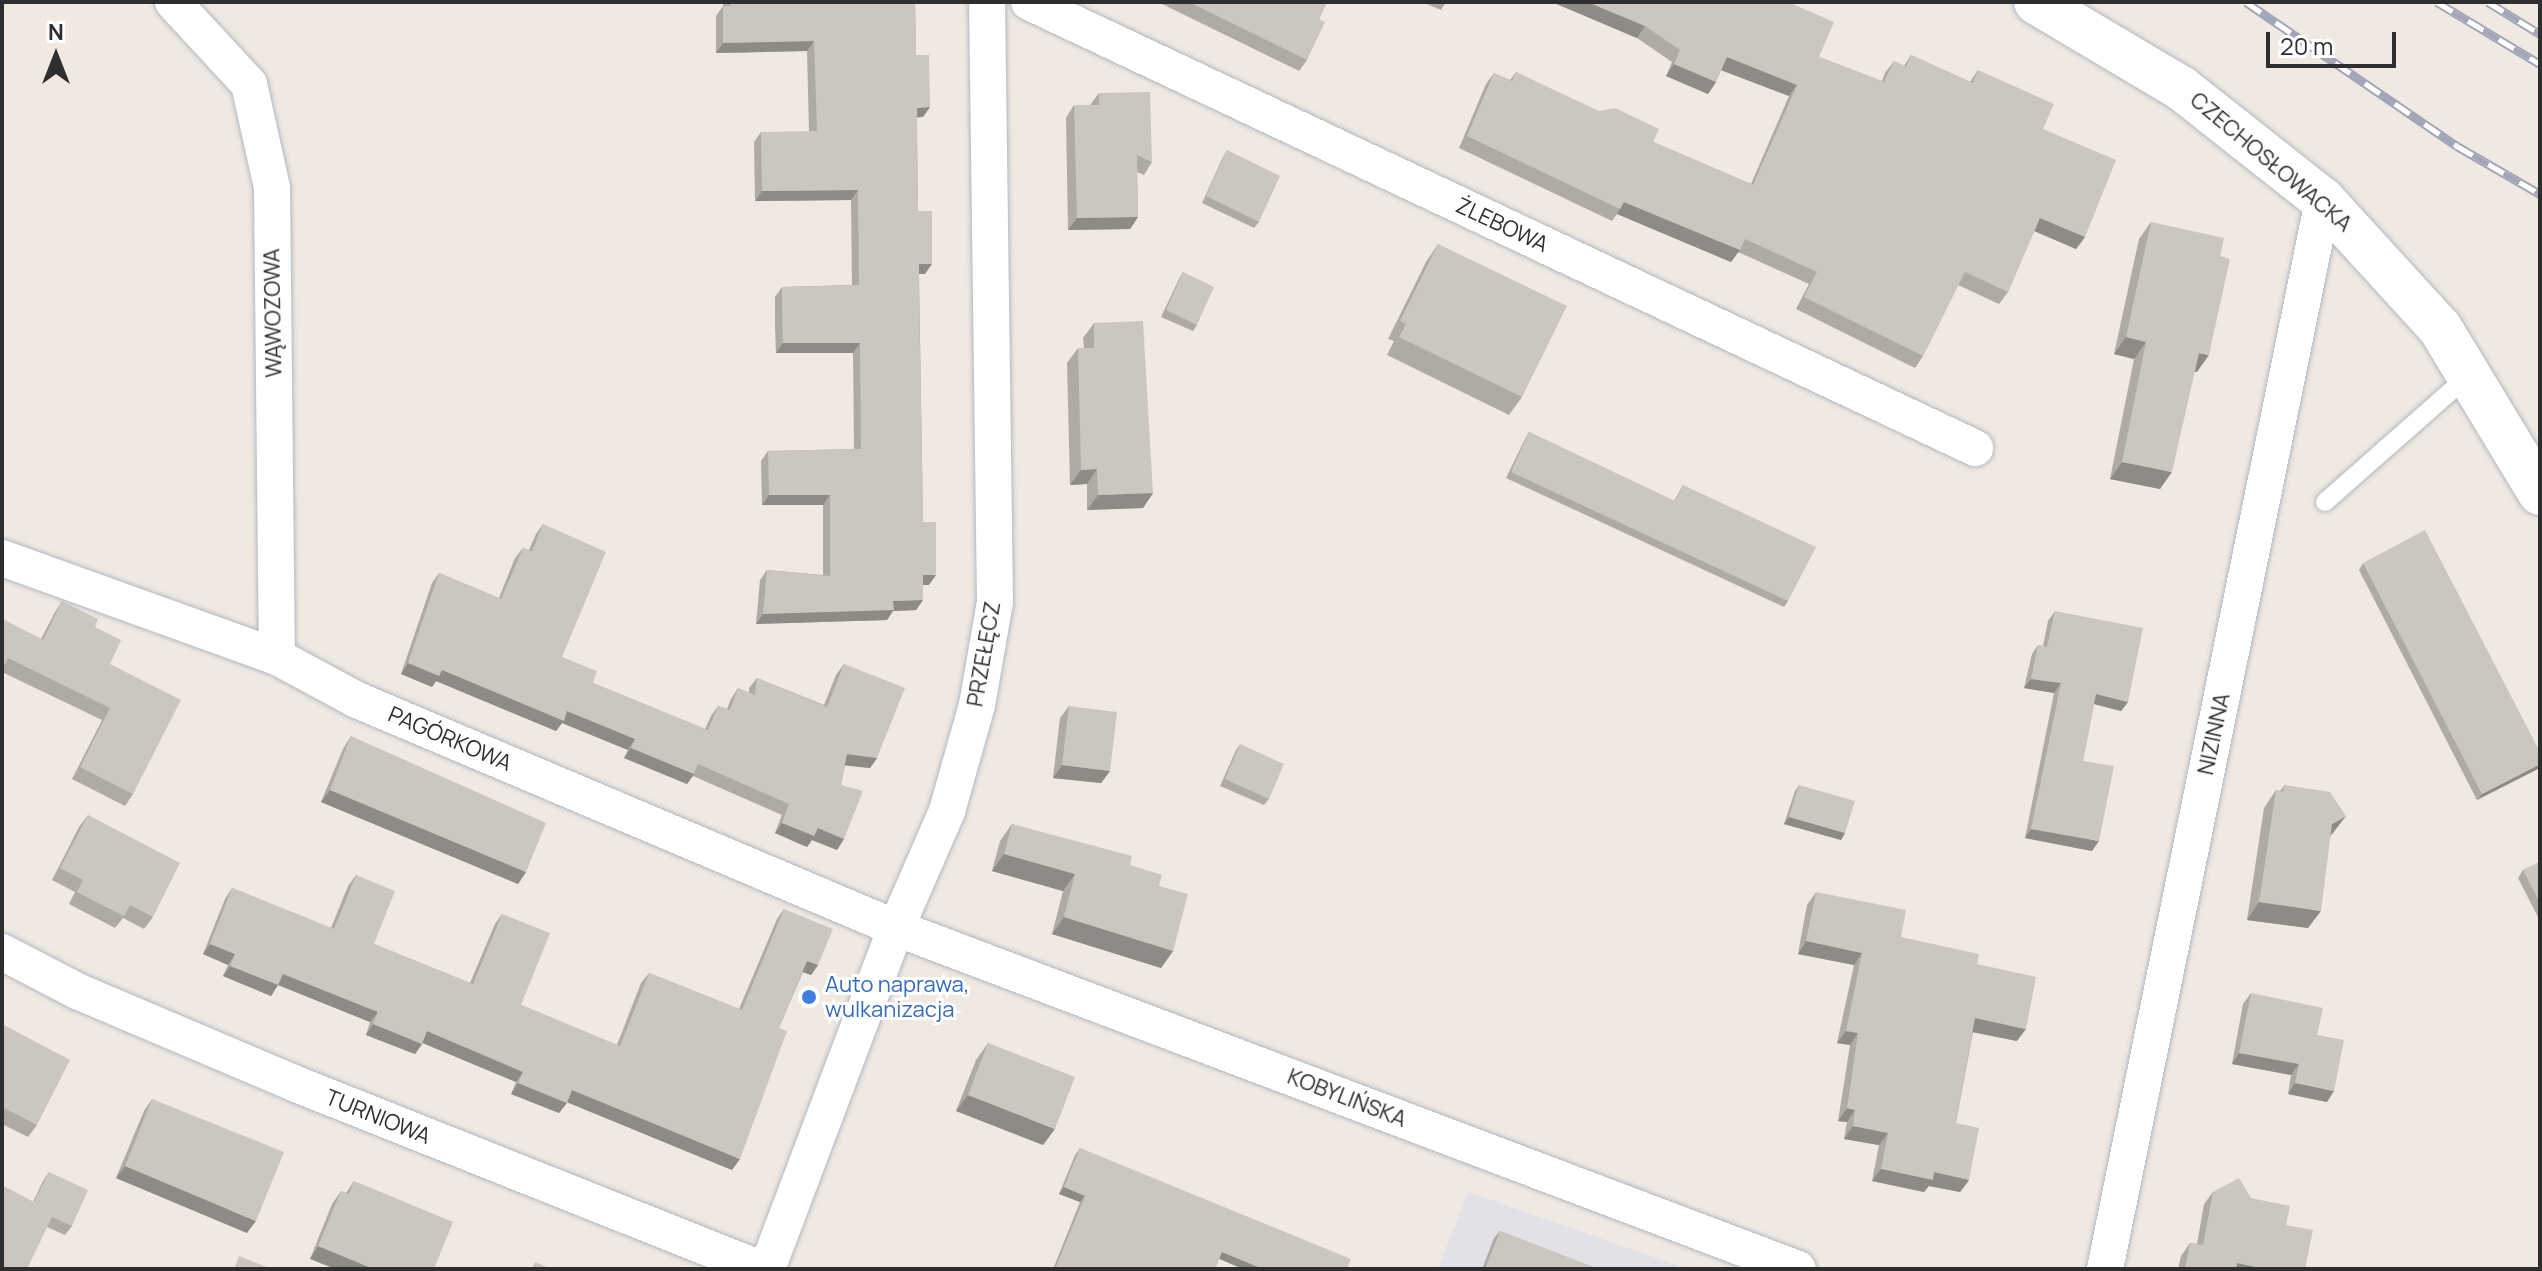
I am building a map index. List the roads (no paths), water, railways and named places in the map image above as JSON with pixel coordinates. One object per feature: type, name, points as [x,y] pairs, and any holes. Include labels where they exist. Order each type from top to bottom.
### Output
[{"type":"street","name":"WĄWOZOWA","points":[[173,2],[249,84],[272,188],[277,657]]},
{"type":"street","name":"PRZEŁĘCZ","points":[[767,1269],[896,928],[947,811],[977,705],[995,602],[987,2]]},
{"type":"street","name":"ŻLEBOWA","points":[[1029,2],[1975,448]]},
{"type":"street","name":"CZECHOSŁOWACKA","points":[[2036,2],[2181,88],[2323,200],[2401,280],[2471,373],[2540,493]]},
{"type":"street","name":"NIZINNA","points":[[2105,1269],[2323,200]]},
{"type":"street","name":"PAGÓRKOWA","points":[[2,558],[277,657],[357,700],[896,928]]},
{"type":"street","name":"KOBYLIŃSKA","points":[[896,928],[1798,1269]]},
{"type":"street","name":"TURNIOWA","points":[[2,952],[77,991],[296,1084],[760,1269]]},
{"type":"lane","points":[[2325,502],[2471,373]]},
{"type":"railway","points":[[2246,2],[2457,146],[2540,194]]},
{"type":"railway","points":[[2437,2],[2540,64]]},
{"type":"railway","points":[[2488,2],[2540,34]]},
{"type":"place","name":"Auto naprawa, wulkanizacja","points":[[809,997]]}]
